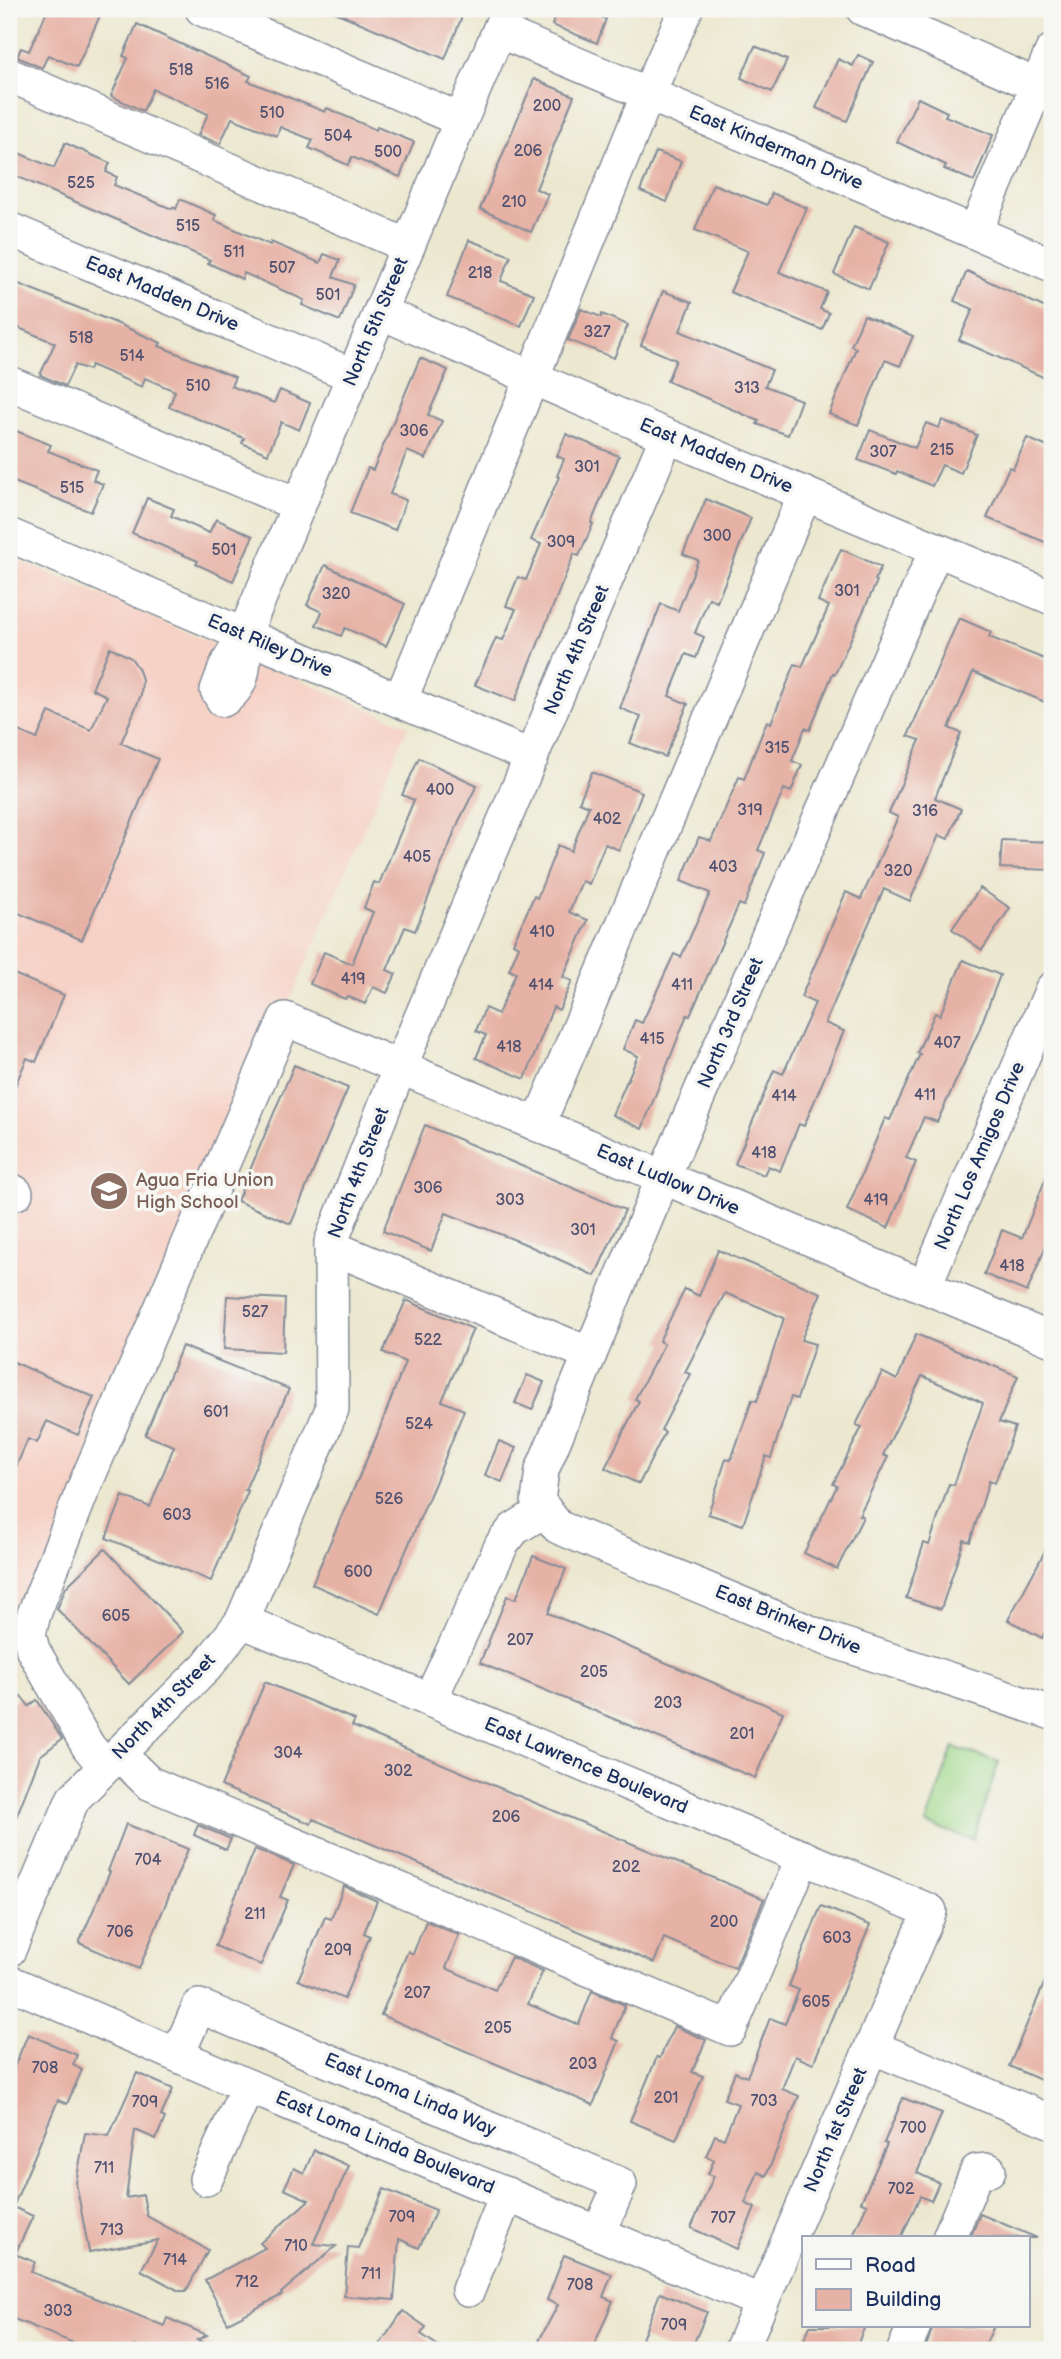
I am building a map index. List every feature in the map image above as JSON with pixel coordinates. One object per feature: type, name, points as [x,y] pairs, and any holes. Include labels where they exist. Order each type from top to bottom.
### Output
[{"type":"street","points":[[202,9],[461,120]]},
{"type":"street","points":[[400,701],[648,94],[686,9]]},
{"type":"street","points":[[863,9],[1045,89]]},
{"type":"street","name":"North 5th Street","points":[[244,635],[504,20]]},
{"type":"street","name":"East Kinderman Drive","points":[[504,20],[648,94],[1052,265]]},
{"type":"street","points":[[975,232],[1045,89],[1052,51]]},
{"type":"street","points":[[9,75],[408,246]]},
{"type":"street","name":"East Madden Drive","points":[[9,229],[354,376]]},
{"type":"street","name":"East Madden Drive","points":[[380,312],[1052,598]]},
{"type":"street","points":[[9,383],[299,505]]},
{"type":"street","name":"North 4th Street","points":[[9,1950],[73,1799],[207,1666],[242,1621],[332,1409],[331,1242],[400,1067],[667,436]]},
{"type":"street","points":[[538,1125],[805,494]]},
{"type":"street","name":"East Riley Drive","points":[[9,535],[532,757]]},
{"type":"street","name":"North 3rd Street","points":[[541,1505],[542,1470],[663,1178],[936,550]]},
{"type":"street","name":"North Los Amigos Drive","points":[[925,1286],[1052,989]]},
{"type":"street","name":"East Ludlow Drive","points":[[112,1760],[89,1746],[33,1650],[29,1634],[34,1614],[82,1492],[285,1019],[1052,1340]]},
{"type":"street","points":[[331,1247],[590,1354]]},
{"type":"street","points":[[430,1700],[502,1544],[514,1529],[541,1505]]},
{"type":"street","name":"East Brinker Drive","points":[[541,1505],[558,1527],[824,1638],[1052,1713]]},
{"type":"street","name":"East Lawrence Boulevard","points":[[242,1621],[930,1910]]},
{"type":"street","points":[[112,1760],[149,1783],[730,2029],[803,1857]]},
{"type":"street","name":"North 1st Street","points":[[741,2350],[930,1910]]},
{"type":"street","name":"East Loma Linda Boulevard","points":[[9,1982],[248,2086],[762,2302]]},
{"type":"street","name":"East Loma Linda Way","points":[[178,2054],[199,2006],[620,2184],[599,2233]]},
{"type":"street","points":[[872,2046],[1052,2122]]},
{"type":"street","points":[[206,2179],[248,2086]]},
{"type":"street","points":[[950,2236],[977,2172],[989,2170]]},
{"type":"street","points":[[468,2290],[507,2194]]},
{"type":"street","points":[[904,2350],[913,2328]]},
{"type":"shaded area","name":"Agua Fria Union High School","points":[[9,556],[408,726],[9,1656]]},
{"type":"green space","points":[[953,1747],[999,1762],[973,1840],[926,1824]]},
{"type":"building","points":[[48,9],[103,9],[77,67],[48,55],[42,68],[17,57],[21,48],[29,51]]},
{"type":"building","points":[[328,9],[413,9],[430,16],[433,9],[465,9],[445,59]]},
{"type":"building","points":[[559,9],[592,9],[591,13],[606,19],[597,43],[552,25]]},
{"type":"building","points":[[137,24],[251,76],[248,81],[325,112],[327,108],[376,130],[377,127],[414,142],[400,177],[352,157],[348,165],[309,148],[313,140],[280,127],[277,136],[232,118],[220,144],[198,135],[208,114],[153,89],[143,111],[111,96],[128,58],[123,56]]},
{"type":"building","points":[[755,46],[787,60],[772,92],[741,78]]},
{"type":"building","points":[[858,55],[873,62],[847,121],[816,108],[838,59],[853,66]]},
{"type":"building","points":[[534,79],[574,96],[536,189],[548,194],[531,232],[480,209]]},
{"type":"building","points":[[918,98],[947,112],[945,116],[993,135],[974,181],[944,169],[946,165],[897,142]]},
{"type":"building","points":[[65,143],[110,163],[106,172],[117,177],[114,185],[172,209],[176,209],[180,199],[216,215],[214,220],[270,245],[271,242],[320,263],[324,254],[340,260],[333,277],[354,285],[340,321],[302,305],[304,300],[244,273],[242,279],[208,263],[210,260],[9,173],[9,149],[54,168]]},
{"type":"building","points":[[656,152],[681,161],[667,202],[640,191]]},
{"type":"building","points":[[713,184],[767,205],[772,193],[807,208],[779,272],[827,292],[820,309],[829,313],[822,330],[730,292],[748,251],[695,230]]},
{"type":"building","points":[[854,227],[889,242],[869,289],[834,274]]},
{"type":"building","points":[[469,240],[511,256],[501,281],[534,294],[521,326],[447,297]]},
{"type":"building","points":[[967,271],[1052,311],[1052,381],[959,340],[973,309],[954,301]]},
{"type":"building","points":[[9,280],[121,325],[161,343],[159,346],[235,377],[231,386],[274,403],[280,390],[310,403],[299,430],[281,422],[268,454],[242,443],[244,438],[169,407],[175,391],[145,378],[142,387],[91,365],[89,370],[75,365],[65,386],[40,375],[55,343],[9,324]]},
{"type":"building","points":[[663,291],[692,302],[680,331],[772,370],[765,386],[801,400],[788,435],[757,424],[759,421],[667,381],[676,360],[641,345]]},
{"type":"building","points":[[581,309],[628,325],[614,358],[568,340]]},
{"type":"building","points":[[864,315],[913,336],[900,366],[885,360],[858,425],[829,414],[856,348],[851,346]]},
{"type":"building","points":[[420,358],[448,370],[428,415],[442,421],[426,459],[407,451],[390,494],[406,500],[395,530],[350,513],[368,468],[373,470]]},
{"type":"building","points":[[942,420],[977,435],[961,473],[942,465],[932,486],[897,471],[896,474],[858,460],[870,430],[915,448],[926,423],[939,428]]},
{"type":"building","points":[[9,428],[51,445],[48,451],[97,470],[93,480],[103,484],[91,512],[9,480]]},
{"type":"building","points":[[566,434],[619,456],[579,556],[574,554],[515,701],[475,685],[496,638],[503,640],[516,609],[506,606],[518,577],[526,580],[541,544],[531,540],[559,477],[557,476],[564,459],[557,456]]},
{"type":"building","points":[[1027,438],[1052,449],[1052,545],[987,518],[1009,467],[1013,469]]},
{"type":"building","points":[[147,498],[174,509],[171,516],[209,533],[216,519],[253,536],[233,581],[196,564],[198,561],[132,533]]},
{"type":"building","points":[[706,499],[751,518],[717,602],[709,598],[695,633],[704,637],[696,658],[686,654],[669,696],[688,704],[665,757],[630,743],[641,717],[620,708],[661,604],[678,611],[698,560],[683,554]]},
{"type":"building","points":[[841,549],[881,567],[875,580],[877,581],[835,674],[833,673],[810,730],[805,728],[792,761],[802,765],[791,792],[784,789],[758,850],[765,853],[744,906],[739,904],[690,1016],[687,1015],[642,1129],[612,1115],[638,1056],[623,1049],[635,1020],[642,1023],[674,954],[681,957],[710,893],[681,881],[699,837],[711,841],[739,777],[744,779],[767,721],[771,723],[795,664],[802,667],[829,606],[818,601]]},
{"type":"building","points":[[325,565],[405,604],[386,646],[345,628],[341,636],[316,625],[322,612],[307,605]]},
{"type":"building","points":[[959,618],[991,632],[989,637],[1052,662],[1052,705],[973,672],[949,728],[961,733],[935,798],[961,809],[948,839],[939,835],[910,901],[884,889],[825,1023],[844,1031],[804,1126],[799,1124],[780,1171],[768,1166],[764,1175],[735,1164],[774,1070],[783,1074],[815,1003],[801,997],[846,892],[861,899],[898,817],[889,813],[920,740],[908,736]]},
{"type":"building","points":[[110,647],[131,658],[142,679],[141,695],[121,743],[158,759],[82,940],[9,909],[9,727],[37,739],[49,712],[91,730],[107,696],[92,689]]},
{"type":"building","points":[[419,758],[477,785],[459,821],[415,931],[405,927],[387,970],[396,974],[387,993],[373,987],[365,1004],[347,996],[345,999],[310,984],[324,952],[352,964],[373,912],[364,908],[374,882],[379,884],[414,800],[402,795]]},
{"type":"building","points":[[592,772],[642,792],[619,850],[605,844],[589,884],[582,881],[569,912],[588,920],[563,977],[572,981],[559,1010],[553,1007],[525,1079],[476,1058],[486,1035],[476,1031],[485,1008],[498,1014],[516,973],[509,970],[519,946],[513,943],[534,896],[537,898],[558,845],[571,851],[589,806],[579,802]]},
{"type":"building","points":[[1002,840],[1052,842],[1052,870],[1000,868]]},
{"type":"building","points":[[980,888],[1010,908],[982,950],[952,929]]},
{"type":"building","points":[[963,960],[1000,975],[978,1033],[937,1122],[924,1117],[906,1158],[916,1162],[888,1228],[847,1210],[885,1118],[890,1120],[935,1013],[940,1015]]},
{"type":"building","points":[[9,972],[64,995],[36,1062],[27,1058],[9,1100]]},
{"type":"building","points":[[294,1065],[348,1088],[291,1224],[237,1201]]},
{"type":"building","points":[[425,1125],[625,1210],[595,1276],[523,1243],[446,1213],[431,1251],[383,1231]]},
{"type":"building","points":[[1051,1165],[1052,1231],[1027,1292],[984,1274],[1002,1230],[1022,1238]]},
{"type":"building","points":[[718,1250],[821,1293],[801,1340],[815,1344],[797,1399],[791,1397],[771,1458],[766,1456],[743,1525],[708,1514],[726,1459],[731,1460],[752,1400],[757,1401],[784,1318],[762,1308],[725,1293],[685,1372],[690,1374],[661,1430],[665,1432],[639,1484],[605,1468],[639,1401],[635,1399],[664,1344],[659,1341],[685,1289],[699,1296]]},
{"type":"building","points":[[227,1296],[285,1299],[283,1352],[224,1349]]},
{"type":"building","points":[[406,1300],[473,1329],[442,1401],[464,1410],[379,1614],[312,1584],[376,1438],[405,1362],[383,1352]]},
{"type":"building","points":[[916,1334],[1018,1376],[999,1422],[1015,1427],[995,1483],[989,1481],[970,1542],[964,1540],[941,1609],[906,1598],[924,1543],[929,1545],[949,1484],[954,1485],[983,1403],[922,1376],[883,1455],[888,1457],[859,1515],[863,1517],[837,1569],[804,1553],[837,1486],[833,1484],[862,1427],[856,1425],[882,1372],[897,1380]]},
{"type":"building","points":[[182,1346],[289,1389],[245,1490],[248,1491],[211,1581],[106,1538],[123,1496],[150,1507],[174,1446],[145,1435]]},
{"type":"building","points":[[9,1360],[94,1397],[78,1435],[47,1421],[37,1443],[28,1439],[9,1483]]},
{"type":"building","points":[[527,1375],[544,1382],[532,1410],[515,1403]]},
{"type":"building","points":[[499,1441],[516,1448],[502,1482],[485,1475]]},
{"type":"building","points":[[1052,1538],[1052,1619],[1042,1638],[1008,1620]]},
{"type":"building","points":[[105,1549],[183,1632],[129,1684],[57,1609],[66,1587]]},
{"type":"building","points":[[533,1556],[566,1569],[548,1613],[783,1712],[755,1778],[480,1663],[507,1596],[516,1599]]},
{"type":"building","points":[[265,1682],[355,1720],[352,1726],[764,1899],[735,1968],[664,1938],[654,1963],[313,1819],[311,1824],[221,1786]]},
{"type":"building","points":[[21,1696],[29,1706],[37,1700],[62,1739],[40,1756],[10,1833],[9,1706]]},
{"type":"building","points":[[126,1824],[188,1849],[139,1969],[79,1943],[110,1872],[108,1871]]},
{"type":"building","points":[[198,1825],[231,1839],[226,1850],[194,1835]]},
{"type":"building","points":[[255,1849],[294,1865],[280,1897],[288,1900],[261,1965],[215,1946]]},
{"type":"building","points":[[344,1886],[377,1901],[364,1933],[370,1936],[344,1999],[298,1980],[325,1917],[331,1919]]},
{"type":"building","points":[[821,1906],[870,1925],[813,2064],[795,2056],[782,2089],[799,2096],[766,2176],[758,2172],[745,2203],[755,2208],[737,2249],[691,2228],[714,2176],[708,2174],[714,2160],[706,2156],[715,2135],[724,2139],[738,2104],[724,2099],[735,2072],[747,2077],[770,2018],[785,2024],[799,1990],[789,1986]]},
{"type":"building","points":[[426,1921],[459,1935],[446,1968],[495,1990],[511,1957],[543,1971],[528,2004],[573,2023],[579,2024],[592,1991],[625,2005],[612,2038],[619,2041],[593,2105],[381,2015],[408,1951],[413,1954]]},
{"type":"building","points":[[1052,1965],[1052,2085],[1009,2066]]},
{"type":"building","points":[[674,2026],[706,2040],[692,2072],[703,2076],[676,2140],[630,2121],[657,2057],[660,2058]]},
{"type":"building","points":[[28,2034],[77,2055],[73,2065],[82,2070],[67,2104],[58,2100],[13,2207],[33,2216],[15,2254],[35,2262],[31,2272],[164,2326],[167,2318],[207,2335],[197,2340],[219,2350],[147,2350],[135,2346],[133,2350],[91,2350],[9,2317],[9,2079]]},
{"type":"building","points":[[137,2073],[173,2089],[161,2116],[165,2118],[156,2139],[135,2130],[126,2198],[143,2195],[147,2216],[208,2250],[186,2291],[179,2291],[141,2270],[158,2240],[89,2252],[76,2183],[85,2133],[109,2136]]},
{"type":"building","points":[[903,2098],[942,2113],[917,2173],[939,2183],[931,2201],[920,2196],[902,2236],[853,2236],[867,2204],[861,2202],[887,2144],[884,2143]]},
{"type":"building","points":[[314,2150],[349,2166],[313,2244],[336,2246],[281,2293],[282,2295],[228,2323],[205,2280],[265,2248],[260,2243],[309,2200],[284,2189],[294,2168],[304,2173]]},
{"type":"building","points":[[384,2189],[436,2210],[419,2248],[399,2239],[394,2300],[344,2296],[348,2247],[358,2248]]},
{"type":"building","points":[[980,2214],[1037,2238],[1030,2236],[971,2236]]},
{"type":"building","points":[[564,2255],[612,2274],[603,2297],[613,2301],[592,2350],[534,2350],[558,2305],[547,2300]]},
{"type":"building","points":[[660,2293],[707,2312],[691,2350],[671,2350],[642,2339]]},
{"type":"building","points":[[403,2311],[426,2327],[421,2334],[444,2350],[376,2350]]},
{"type":"building","points":[[809,2328],[864,2328],[855,2350],[799,2350]]},
{"type":"building","points":[[932,2328],[993,2328],[983,2350],[925,2350]]},
{"type":"place","name":"Agua Fria Union High School","points":[[109,1191]]}]
